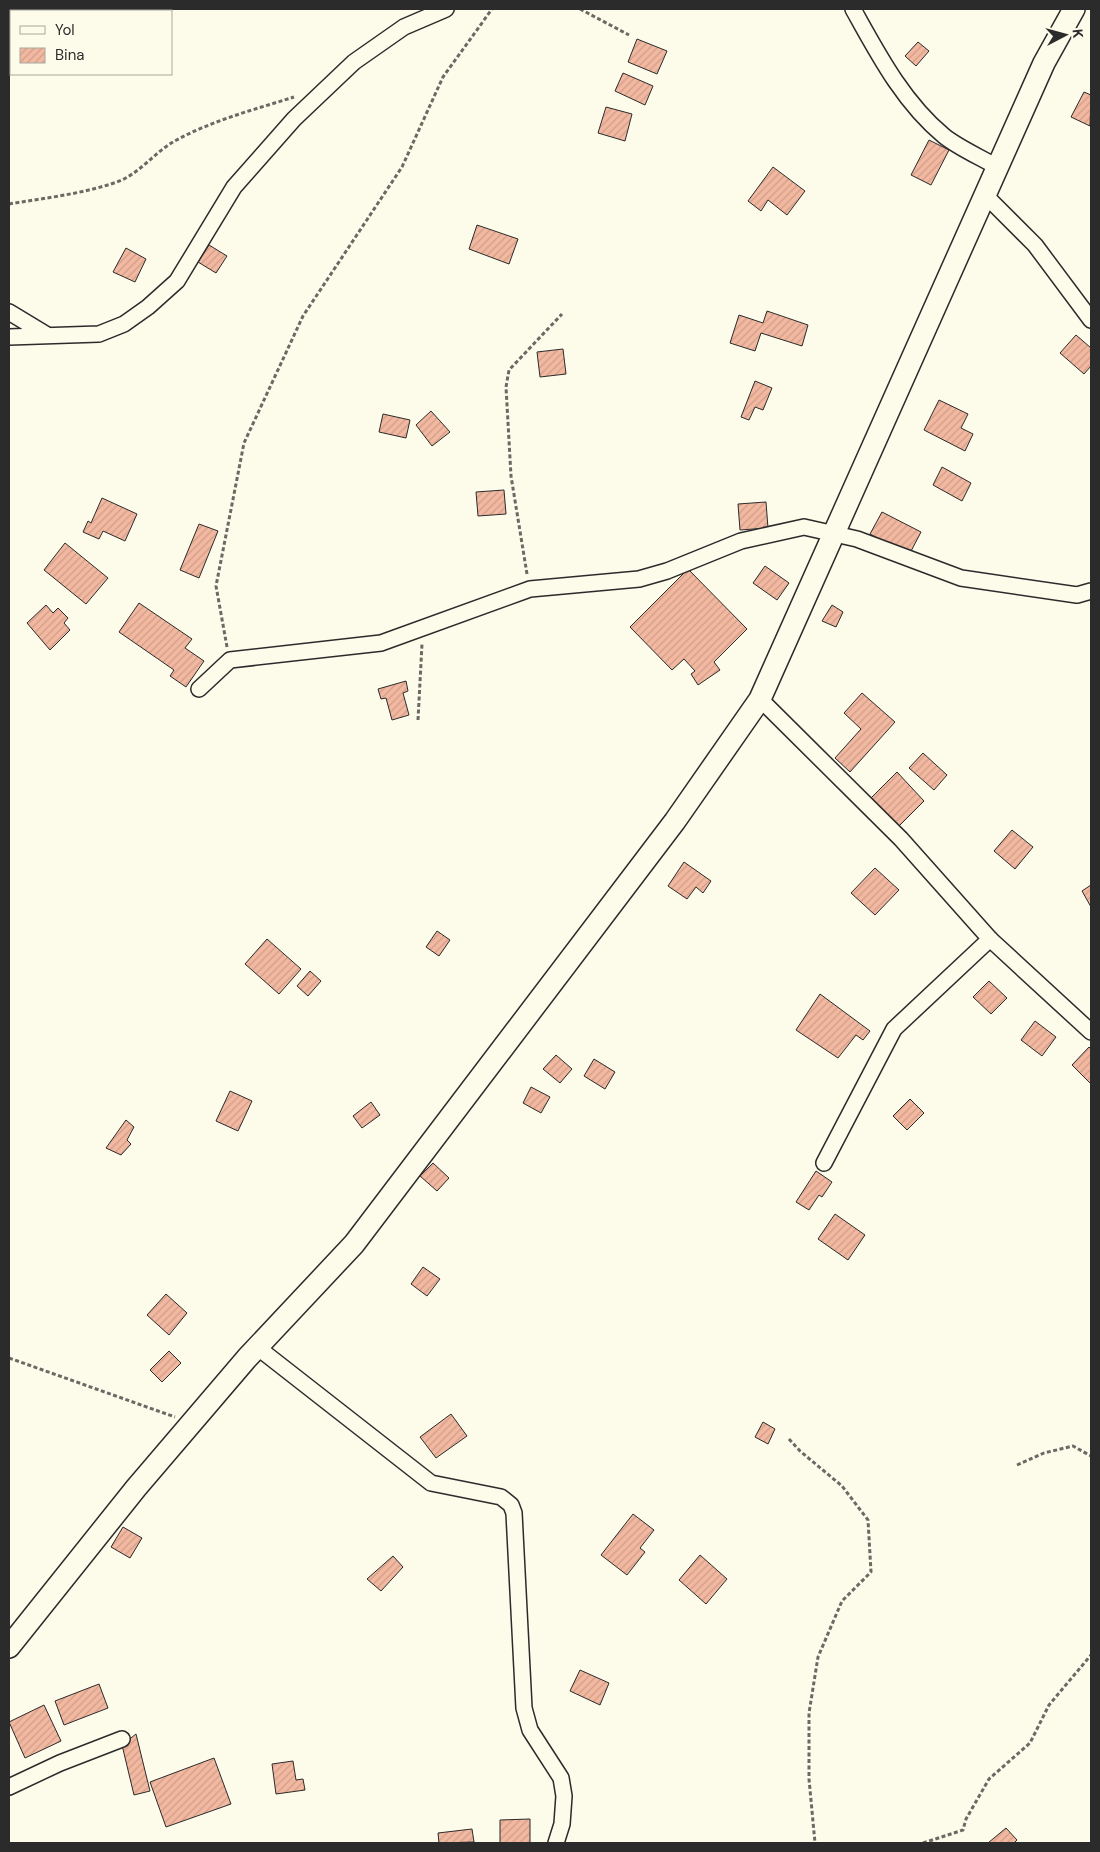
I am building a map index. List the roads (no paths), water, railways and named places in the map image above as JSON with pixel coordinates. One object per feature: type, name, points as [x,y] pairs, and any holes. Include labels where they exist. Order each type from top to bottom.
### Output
[{"type":"street","points":[[9,337],[99,334],[124,324],[148,307],[177,281],[211,229],[234,188],[294,119],[354,62],[404,26],[446,9]]},
{"type":"street","points":[[853,9],[897,85],[921,115],[945,137],[997,166]]},
{"type":"street","points":[[9,1646],[136,1488],[257,1348],[354,1244],[675,821],[760,699],[984,194],[1044,63],[1074,9]]},
{"type":"street","points":[[984,194],[1035,245],[1091,320]]},
{"type":"street","points":[[9,312],[47,335]]},
{"type":"street","points":[[199,689],[230,660],[381,643],[530,590],[639,579],[667,572],[741,541],[804,527],[857,539],[962,578],[1077,594],[1091,591]]},
{"type":"street","points":[[760,699],[901,839],[990,939],[1091,1032]]},
{"type":"street","points":[[824,1163],[894,1029],[990,939]]},
{"type":"street","points":[[257,1348],[431,1483],[500,1497],[511,1505],[514,1513],[524,1708],[530,1730],[561,1778],[564,1796],[562,1824],[556,1843]]},
{"type":"street","points":[[9,1787],[60,1763],[122,1739]]}]
